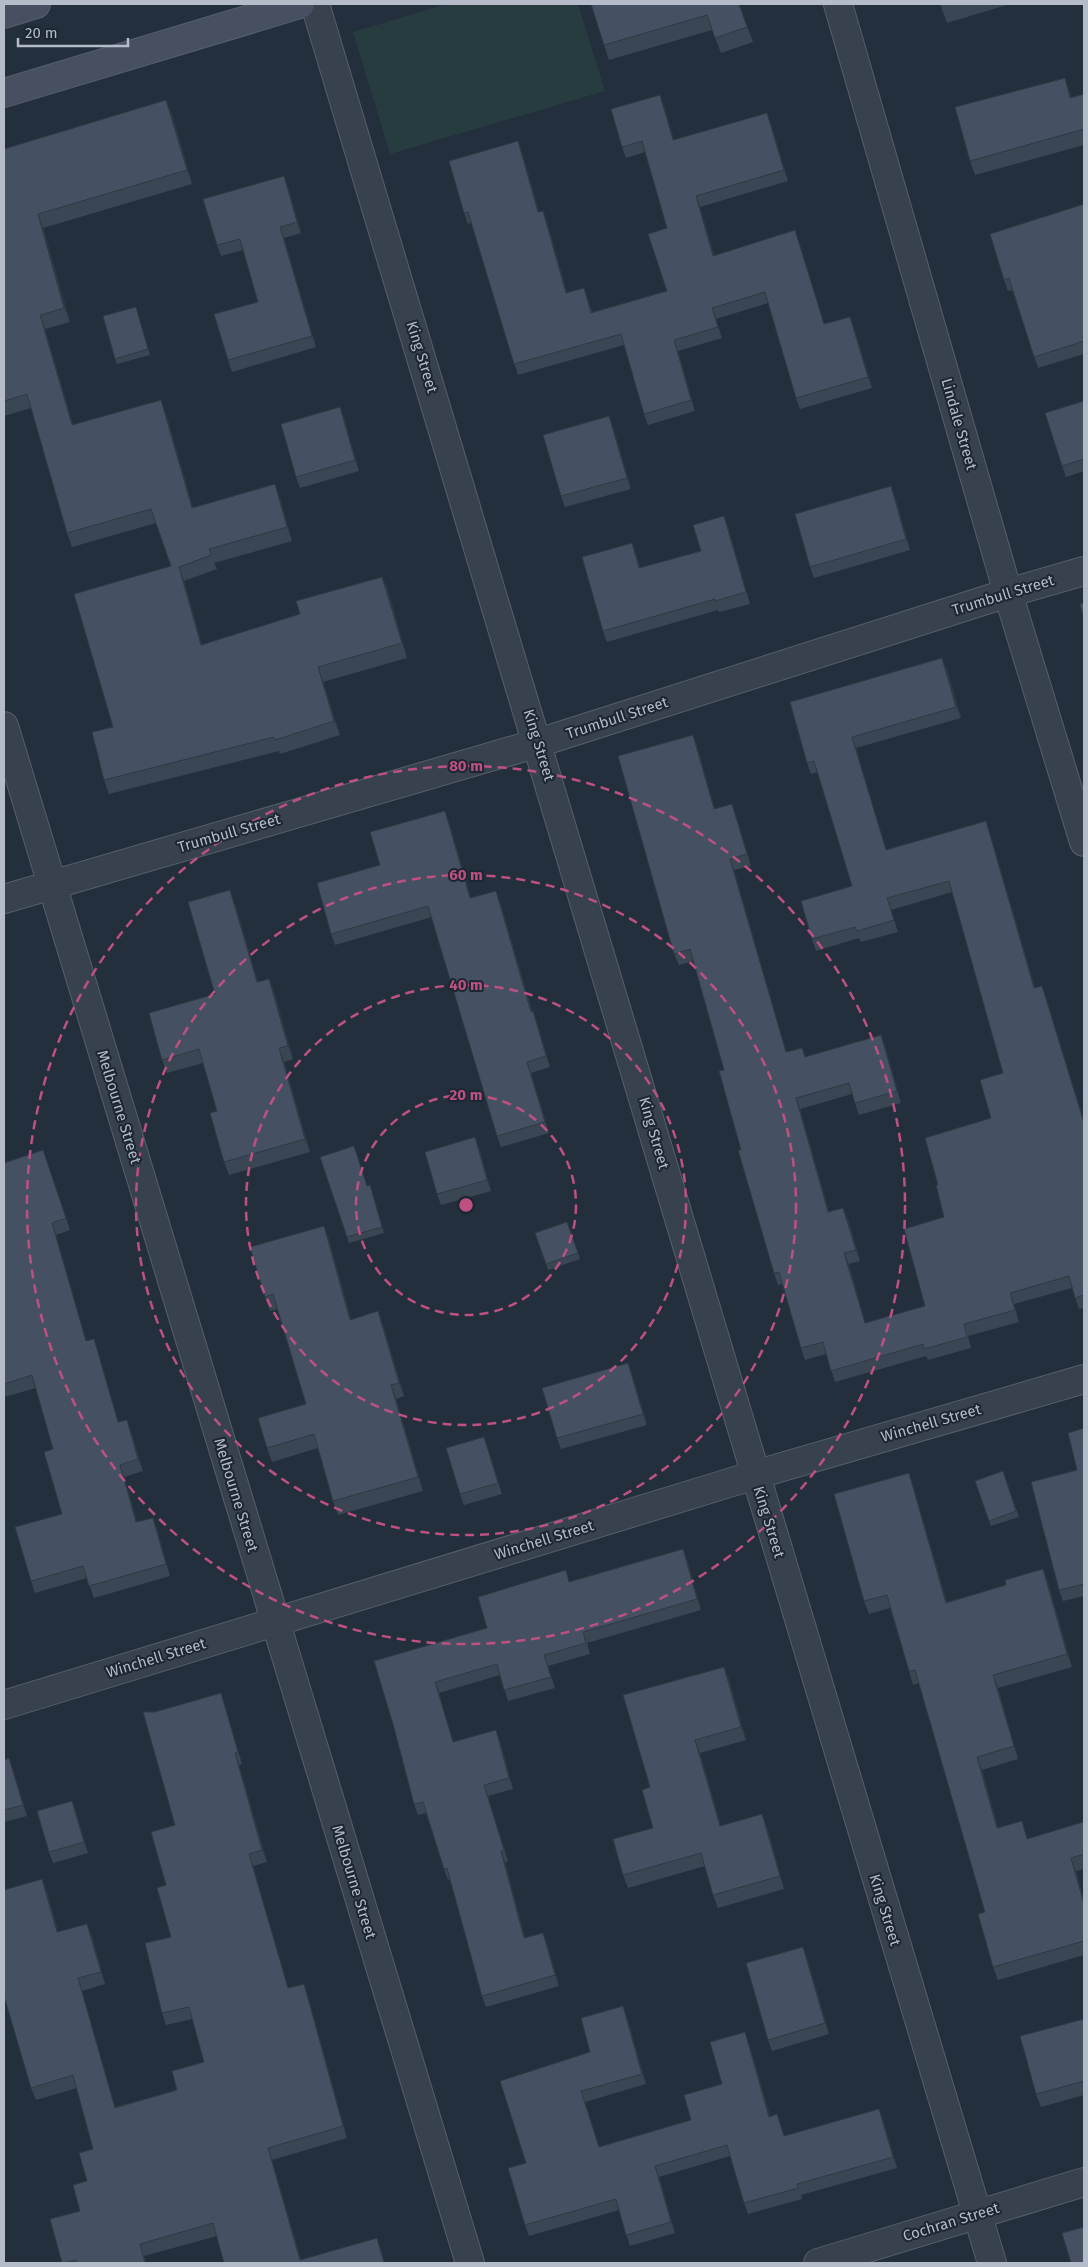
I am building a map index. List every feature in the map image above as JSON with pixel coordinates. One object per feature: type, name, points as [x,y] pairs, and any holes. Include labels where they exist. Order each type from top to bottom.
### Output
[{"type":"main road","points":[[4,14],[36,4]]},
{"type":"main road","points":[[4,93],[300,4]]},
{"type":"street","name":"King Street","points":[[315,4],[992,2263]]},
{"type":"street","name":"Lindale Street","points":[[838,4],[1008,593],[1084,842]]},
{"type":"street","name":"Trumbull Street","points":[[4,899],[538,743],[1008,593],[1084,571]]},
{"type":"street","name":"Melbourne Street","points":[[4,726],[274,1624],[470,2263]]},
{"type":"street","name":"Winchell Street","points":[[4,1704],[274,1624],[755,1475],[1084,1379]]},
{"type":"street","name":"Cochran Street","points":[[818,2263],[1084,2182]]},
{"type":"green space","points":[[447,4],[578,4],[605,91],[390,154],[353,32]]},
{"type":"building","points":[[591,4],[739,4],[747,27],[715,38],[707,15],[604,45]]},
{"type":"building","points":[[1065,78],[1070,98],[1084,94],[1084,129],[970,161],[955,107]]},
{"type":"building","points":[[660,95],[673,140],[767,113],[784,170],[696,196],[713,256],[795,230],[824,324],[850,317],[868,377],[796,398],[765,292],[712,308],[718,327],[674,340],[691,400],[644,414],[621,334],[514,364],[468,212],[464,213],[449,161],[518,141],[538,212],[543,211],[566,293],[584,288],[591,313],[667,291],[648,234],[667,228],[642,141],[622,147],[611,109]]},
{"type":"building","points":[[166,100],[187,170],[38,214],[64,308],[40,315],[72,425],[161,400],[192,508],[275,484],[287,527],[209,549],[211,555],[179,567],[201,645],[300,614],[296,601],[382,577],[402,643],[318,667],[334,721],[275,740],[274,737],[104,780],[92,732],[113,727],[74,594],[171,566],[151,509],[67,533],[27,394],[4,401],[4,149]]},
{"type":"building","points":[[284,176],[297,222],[280,227],[312,336],[228,360],[214,314],[258,302],[240,239],[217,245],[203,199]]},
{"type":"building","points":[[1084,204],[1084,341],[1034,357],[1009,278],[1004,280],[990,234]]},
{"type":"building","points":[[136,307],[148,349],[115,359],[103,316]]},
{"type":"building","points":[[1084,401],[1084,459],[1062,466],[1045,413]]},
{"type":"building","points":[[340,407],[355,460],[296,477],[281,424]]},
{"type":"building","points":[[609,416],[627,478],[561,496],[543,435]]},
{"type":"building","points":[[891,486],[906,539],[810,567],[795,514]]},
{"type":"building","points":[[724,516],[746,592],[603,631],[582,557],[632,543],[639,568],[701,551],[693,525]]},
{"type":"building","points":[[1084,603],[1084,619],[1080,604]]},
{"type":"building","points":[[942,658],[956,707],[852,737],[886,850],[986,821],[1034,988],[1042,986],[1084,1123],[1084,1295],[1075,1298],[1069,1276],[1010,1293],[1015,1310],[964,1324],[967,1337],[924,1349],[923,1344],[831,1371],[823,1342],[801,1348],[779,1272],[774,1273],[738,1150],[741,1150],[719,1071],[724,1070],[690,949],[674,954],[618,756],[693,735],[714,809],[732,804],[747,854],[730,859],[786,1052],[802,1048],[805,1057],[881,1035],[897,1091],[855,1103],[849,1083],[796,1098],[828,1212],[843,1208],[856,1250],[844,1253],[865,1323],[925,1306],[904,1229],[944,1217],[936,1185],[938,1185],[925,1138],[991,1118],[980,1080],[1003,1073],[949,881],[887,898],[894,920],[857,931],[855,927],[812,939],[801,901],[852,886],[814,761],[807,763],[790,702]]},
{"type":"building","points":[[445,811],[470,898],[496,891],[531,1012],[533,1011],[546,1056],[527,1062],[545,1122],[497,1136],[428,906],[331,934],[317,883],[380,865],[370,832]]},
{"type":"building","points":[[230,890],[257,982],[269,979],[288,1046],[279,1048],[305,1139],[224,1162],[210,1113],[217,1111],[199,1049],[162,1060],[149,1013],[215,994],[188,902]]},
{"type":"building","points":[[475,1137],[487,1180],[437,1194],[425,1152]]},
{"type":"building","points":[[354,1146],[367,1186],[370,1185],[382,1227],[347,1237],[320,1157]]},
{"type":"building","points":[[43,1150],[66,1218],[52,1223],[86,1341],[94,1339],[118,1422],[127,1420],[138,1459],[120,1465],[136,1522],[153,1518],[166,1564],[89,1586],[83,1566],[31,1581],[15,1527],[62,1514],[44,1452],[53,1449],[32,1375],[4,1384],[4,1163]]},
{"type":"building","points":[[567,1222],[578,1253],[546,1264],[535,1233]]},
{"type":"building","points":[[324,1226],[350,1320],[378,1311],[399,1383],[391,1385],[418,1477],[333,1501],[314,1434],[267,1448],[258,1418],[306,1404],[273,1294],[265,1297],[250,1247]]},
{"type":"building","points":[[628,1363],[643,1414],[557,1438],[542,1388]]},
{"type":"building","points":[[1084,1428],[1084,1584],[1059,1590],[1031,1482],[1077,1470],[1068,1433]]},
{"type":"building","points":[[484,1437],[498,1483],[460,1494],[446,1448]]},
{"type":"building","points":[[1003,1471],[1016,1511],[989,1521],[975,1481]]},
{"type":"building","points":[[909,1473],[946,1603],[1006,1585],[1005,1580],[1043,1569],[1067,1654],[993,1675],[1014,1746],[977,1757],[997,1828],[1022,1821],[1027,1839],[1083,1822],[1084,1854],[1071,1858],[1084,1904],[1084,1941],[993,1967],[978,1914],[985,1912],[915,1670],[909,1671],[887,1595],[864,1601],[834,1494]]},
{"type":"building","points":[[683,1549],[697,1599],[583,1632],[586,1643],[544,1655],[551,1677],[504,1690],[497,1664],[435,1682],[453,1742],[496,1730],[509,1778],[484,1785],[504,1850],[501,1851],[524,1938],[543,1933],[555,1975],[482,1996],[447,1868],[444,1869],[423,1802],[414,1804],[374,1661],[487,1628],[478,1597],[566,1570],[569,1582]]},
{"type":"building","points":[[724,1667],[741,1727],[695,1740],[720,1826],[762,1814],[780,1876],[713,1895],[701,1853],[623,1875],[613,1839],[653,1828],[642,1790],[650,1787],[623,1695]]},
{"type":"building","points":[[221,1693],[238,1752],[235,1753],[262,1850],[249,1854],[288,1988],[304,1984],[343,2126],[268,2148],[300,2260],[377,2238],[384,2263],[224,2263],[213,2223],[140,2244],[145,2263],[77,2263],[76,2260],[62,2263],[50,2219],[80,2211],[73,2185],[87,2181],[79,2153],[93,2149],[73,2075],[31,2088],[4,1996],[4,1890],[42,1879],[57,1932],[87,1924],[101,1972],[78,1978],[115,2108],[177,2090],[172,2071],[204,2062],[189,2007],[162,2013],[145,1943],[171,1937],[157,1888],[166,1885],[151,1832],[175,1825],[143,1712],[155,1712]]},
{"type":"building","points":[[9,1758],[23,1805],[4,1810],[4,1760]]},
{"type":"building","points":[[72,1801],[84,1842],[49,1852],[37,1811]]},
{"type":"building","points":[[803,1947],[825,2023],[768,2040],[746,1963]]},
{"type":"building","points":[[623,2006],[642,2074],[581,2091],[599,2147],[691,2120],[684,2095],[722,2084],[710,2042],[745,2032],[769,2117],[777,2114],[784,2136],[879,2109],[893,2157],[797,2184],[798,2188],[744,2203],[727,2145],[655,2166],[671,2222],[626,2235],[616,2199],[525,2225],[508,2168],[526,2163],[500,2081],[590,2052],[581,2018]]},
{"type":"building","points":[[1084,2019],[1084,2081],[1036,2094],[1020,2036]]},
{"type":"building","points":[[1084,2227],[1084,2263],[1071,2263],[1062,2233]]}]
